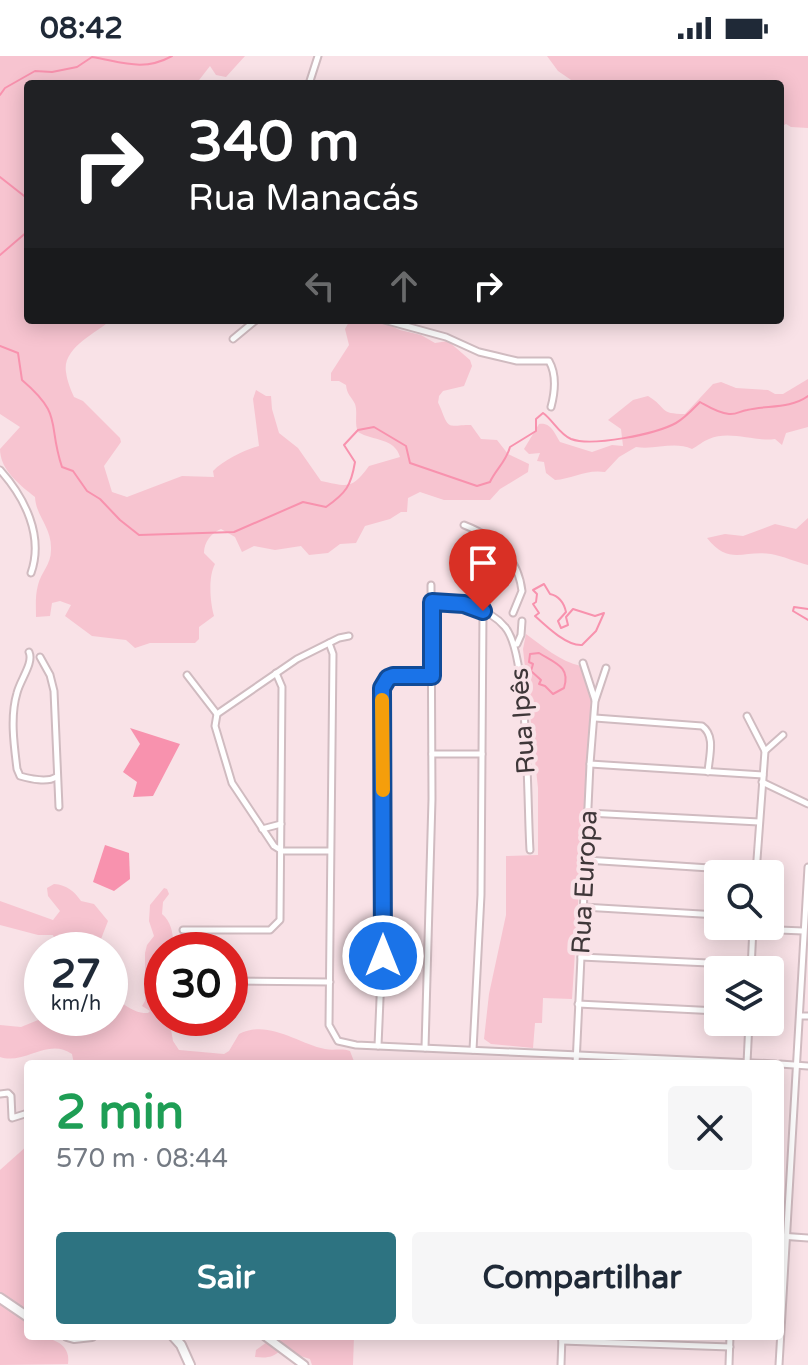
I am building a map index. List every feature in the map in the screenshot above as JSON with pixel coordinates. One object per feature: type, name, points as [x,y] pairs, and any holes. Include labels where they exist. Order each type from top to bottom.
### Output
[{"type":"main road","points":[[0,1298],[24,1314]]},
{"type":"main road","points":[[177,1340],[190,1365]]},
{"type":"street","points":[[310,80],[318,56]]},
{"type":"street","points":[[233,339],[251,324]]},
{"type":"street","points":[[399,324],[446,337],[479,352],[517,361],[549,361],[554,381],[551,407]]},
{"type":"street","points":[[0,470],[20,497],[30,518],[36,551],[31,573]]},
{"type":"street","points":[[464,525],[500,544],[510,557],[522,591],[513,613]]},
{"type":"street","points":[[425,1048],[431,919],[431,585]]},
{"type":"street","points":[[432,602],[464,604],[483,611],[481,895],[473,1050]]},
{"type":"street","name":"Rua Ipês","points":[[483,611],[505,626],[516,645],[527,758],[530,850]]},
{"type":"street","points":[[516,645],[521,635],[522,621]]},
{"type":"street","points":[[330,851],[282,851],[274,846],[232,783],[215,726],[217,714],[276,673],[329,643],[349,636]]},
{"type":"street","points":[[329,643],[333,654],[329,1025],[336,1039],[344,1043],[378,1046],[696,1060]]},
{"type":"street","points":[[29,652],[31,661],[16,694],[13,713],[17,769],[20,776],[25,778],[51,780],[56,777]]},
{"type":"street","points":[[40,657],[54,691],[59,807]]},
{"type":"street","name":"Rua Europa","points":[[576,1060],[590,764],[595,718],[595,701],[583,663]]},
{"type":"street","name":"Rua Europa","points":[[595,701],[606,668]]},
{"type":"street","points":[[183,930],[270,930],[281,918],[282,687],[276,673]]},
{"type":"street","points":[[187,675],[217,714]]},
{"type":"street","points":[[378,1046],[383,929],[382,688],[393,676],[432,676]]},
{"type":"street","points":[[747,716],[765,751],[757,860]]},
{"type":"street","points":[[595,718],[702,726],[711,738],[708,772]]},
{"type":"street","points":[[765,751],[783,735]]},
{"type":"street","points":[[432,754],[482,754]]},
{"type":"street","points":[[590,764],[762,778],[808,804]]},
{"type":"street","points":[[588,813],[759,822]]},
{"type":"street","points":[[262,829],[282,823]]},
{"type":"street","points":[[586,860],[704,868]]},
{"type":"street","points":[[784,1210],[805,969],[803,931],[808,871]]},
{"type":"street","points":[[583,907],[704,914]]},
{"type":"street","points":[[784,930],[803,931]]},
{"type":"street","points":[[581,957],[704,964]]},
{"type":"street","points":[[248,981],[330,982]]},
{"type":"street","points":[[578,1004],[704,1010]]},
{"type":"street","points":[[800,1016],[808,1016]]},
{"type":"street","points":[[747,1060],[748,1036]]},
{"type":"street","points":[[784,1064],[808,1066]]},
{"type":"street","points":[[0,1094],[10,1094],[12,1118],[24,1114]]},
{"type":"street","points":[[784,1236],[808,1238]]},
{"type":"street","points":[[270,1340],[304,1365]]},
{"type":"street","points":[[561,1365],[562,1340]]},
{"type":"street","points":[[583,1340],[730,1347]]},
{"type":"street","points":[[729,1365],[730,1340]]},
{"type":"street","points":[[779,1365],[780,1340]]},
{"type":"shaded area","points":[[0,56],[245,56],[226,77],[216,75],[210,66],[199,80],[24,80],[24,324],[106,324],[75,348],[66,363],[66,372],[74,397],[83,401],[120,438],[121,442],[104,466],[112,492],[127,497],[182,476],[214,477],[213,471],[223,463],[259,446],[253,399],[256,390],[271,396],[279,433],[298,448],[321,481],[349,484],[369,466],[400,457],[388,443],[358,432],[355,404],[346,385],[331,381],[331,373],[349,345],[345,329],[348,324],[386,324],[435,343],[448,341],[470,360],[472,366],[464,386],[443,391],[439,396],[438,402],[446,421],[451,425],[471,425],[481,439],[497,440],[508,454],[529,464],[528,472],[500,489],[490,500],[444,500],[420,492],[408,498],[407,512],[365,526],[356,543],[340,544],[328,553],[309,555],[301,546],[275,550],[254,546],[242,552],[235,537],[221,529],[211,535],[204,549],[215,564],[210,590],[214,616],[199,627],[199,639],[195,643],[150,643],[135,648],[126,640],[92,636],[65,616],[71,605],[60,601],[52,603],[50,616],[36,617],[37,589],[49,560],[51,542],[35,497],[17,482],[3,464],[0,449],[20,427],[0,414]]},
{"type":"shaded area","points":[[547,56],[808,56],[808,128],[784,125],[784,80],[571,80],[558,71]]},
{"type":"shaded area","points":[[808,379],[808,427],[786,433],[782,445],[775,439],[725,436],[707,440],[692,449],[678,446],[636,447],[619,457],[605,472],[555,480],[546,473],[544,462],[537,461],[540,453],[529,454],[524,449],[539,424],[552,429],[560,442],[592,452],[612,445],[623,446],[621,429],[608,420],[633,400],[648,396],[667,411],[685,414],[713,384],[721,382],[736,388],[783,394]]},
{"type":"shaded area","points":[[808,518],[808,565],[771,554],[722,552],[707,538],[725,534],[743,536],[775,524],[796,529]]},
{"type":"shaded area","points":[[526,634],[559,657],[581,666],[591,700],[572,999],[543,998],[542,1023],[535,1023],[533,1048],[491,1044],[484,1039],[489,994],[506,915],[506,856],[538,855],[538,788],[523,649]]},
{"type":"shaded area","points":[[130,728],[180,744],[153,796],[133,797],[137,782],[123,772],[140,744]]},
{"type":"shaded area","points":[[105,845],[129,853],[130,879],[114,891],[93,882]]},
{"type":"shaded area","points":[[54,884],[63,886],[81,901],[94,904],[108,921],[104,932],[27,932],[0,925],[0,901],[53,920],[60,911],[48,896],[47,888]]},
{"type":"shaded area","points":[[164,888],[167,889],[169,894],[163,902],[162,914],[172,932],[153,932],[149,921],[150,905]]},
{"type":"shaded area","points":[[128,1007],[144,1013],[144,1036],[172,1036],[179,1050],[224,1054],[238,1036],[248,1036],[248,1031],[261,1029],[325,1049],[350,1051],[353,1060],[73,1060],[72,1054],[54,1048],[18,1058],[0,1057],[0,1025],[24,1026],[24,1036],[128,1036]]},
{"type":"shaded area","points":[[24,1149],[24,1309],[0,1293],[0,1170]]},
{"type":"shaded area","points":[[0,1303],[24,1319],[24,1340],[56,1341],[68,1356],[68,1364],[0,1365]]},
{"type":"shaded area","points":[[265,1340],[354,1340],[353,1365],[312,1365],[310,1359],[281,1350],[269,1357],[255,1357],[256,1350],[267,1342]]},
{"type":"waterway","points":[[0,95],[5,88],[35,71],[52,72],[77,67],[92,57],[142,65],[172,56]]},
{"type":"waterway","points":[[0,177],[24,196]]},
{"type":"waterway","points":[[0,255],[24,234]]},
{"type":"waterway","points":[[0,346],[18,353],[22,380],[49,411],[62,467],[73,471],[87,491],[139,535],[234,532],[303,502],[326,507],[343,493],[352,477],[355,462],[344,445],[358,430],[374,427],[406,446],[410,463],[477,486],[490,482],[510,447],[536,431],[536,419],[543,413],[567,437],[593,441],[640,435],[667,427],[683,419],[700,402],[731,414],[786,405],[808,396]]},
{"type":"waterway","points":[[544,584],[550,594],[561,600],[565,609],[558,621],[561,628],[568,625],[566,617],[573,609],[595,616],[604,613],[596,631],[582,645],[564,639],[535,616],[539,613],[533,604],[537,594],[533,590],[544,584]]},
{"type":"waterway","points":[[808,609],[794,607],[793,611],[808,620]]},
{"type":"waterway","points":[[539,653],[560,666],[565,675],[564,688],[553,694],[539,684],[541,680],[531,671],[533,664],[529,662],[530,654],[539,653]]},
{"type":"slow traffic","points":[[382,700],[383,790]]},
{"type":"route","points":[[383,956],[382,688],[393,676],[432,676],[432,602],[464,604],[483,611]]}]
